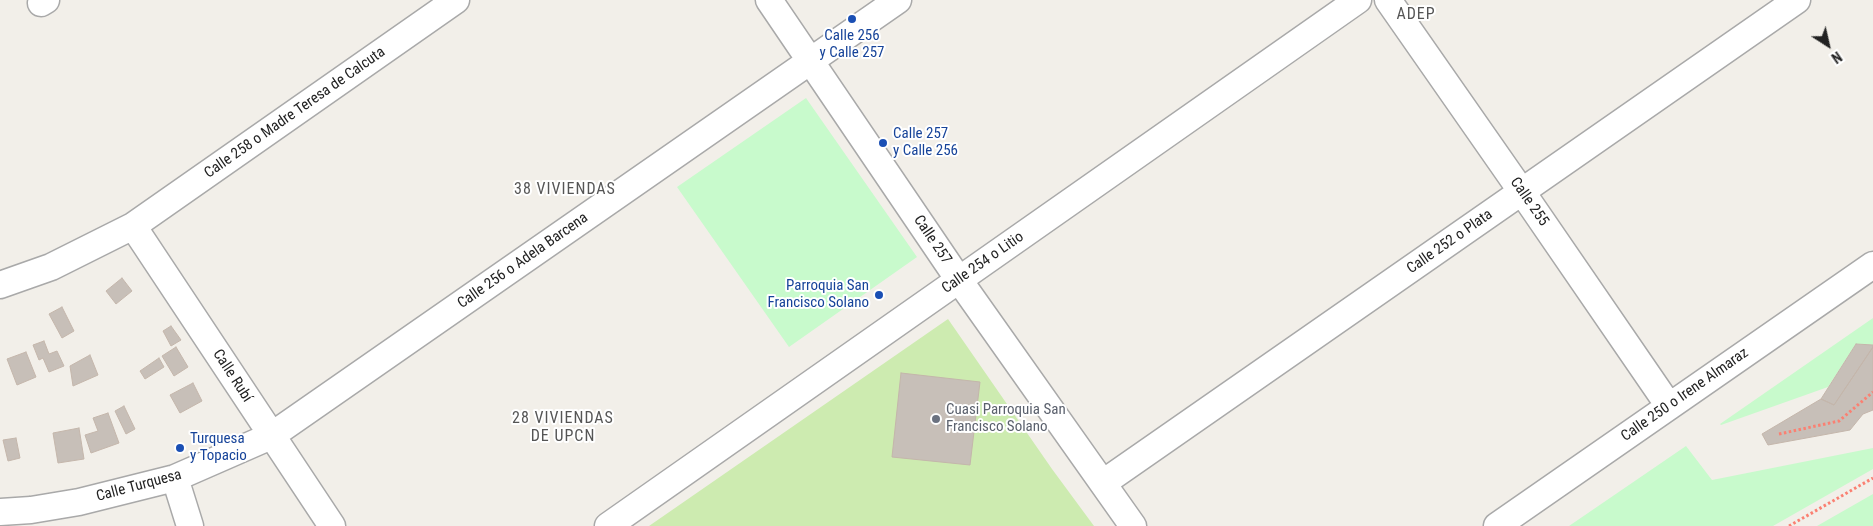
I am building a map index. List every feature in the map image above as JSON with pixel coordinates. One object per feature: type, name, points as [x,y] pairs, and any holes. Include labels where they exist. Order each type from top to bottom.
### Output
[{"type":"street","name":"Calle 258 o Madre Teresa de Calcuta","points":[[0,285],[52,267],[133,226],[456,0]]},
{"type":"street","name":"Calle 257","points":[[769,0],[959,280],[1133,526]]},
{"type":"street","name":"Calle 256 o Adela Barcena","points":[[271,436],[898,0]]},
{"type":"street","name":"Calle 254 o Litio","points":[[608,526],[1358,0]]},
{"type":"street","name":"Calle 255","points":[[1388,0],[1669,406]]},
{"type":"street","name":"Calle 252 o Plata","points":[[1103,483],[1797,0]]},
{"type":"street","name":"Calle Rubí","points":[[133,226],[332,526]]},
{"type":"street","name":"Calle 250 o Irene Almaraz","points":[[1497,526],[1873,265]]},
{"type":"street","name":"Calle Turquesa","points":[[0,512],[31,510],[79,502],[175,478],[271,436]]},
{"type":"street","points":[[175,478],[190,526]]},
{"type":"path","points":[[1779,434],[1839,421],[1873,392]]},
{"type":"path","points":[[1789,526],[1873,478]]},
{"type":"green space","points":[[806,98],[917,257],[789,347],[677,187]]},
{"type":"green space","points":[[1873,318],[1873,345],[1856,344],[1828,387],[1720,424]]},
{"type":"green space","points":[[948,319],[1094,526],[649,526]]},
{"type":"green space","points":[[1686,446],[1712,480],[1873,448],[1873,469],[1773,526],[1569,526]]},
{"type":"green space","points":[[1873,494],[1873,526],[1817,526]]},
{"type":"building","points":[[122,278],[132,291],[116,304],[106,291]]},
{"type":"building","points":[[62,307],[74,331],[62,338],[49,314]]},
{"type":"building","points":[[171,326],[181,340],[171,346],[163,331]]},
{"type":"building","points":[[44,341],[49,354],[57,351],[64,366],[49,372],[43,358],[39,360],[33,345]]},
{"type":"building","points":[[1856,344],[1873,345],[1873,347],[1834,405],[1821,399]]},
{"type":"building","points":[[176,347],[188,367],[174,376],[162,356]]},
{"type":"building","points":[[1873,347],[1873,410],[1863,414],[1850,430],[1768,445],[1762,434],[1821,399],[1834,405]]},
{"type":"building","points":[[26,352],[36,377],[17,385],[7,359]]},
{"type":"building","points":[[90,355],[98,375],[73,386],[70,366]]},
{"type":"building","points":[[159,358],[164,367],[145,379],[140,371]]},
{"type":"building","name":"Cuasi Parroquia San Francisco Solano","points":[[901,373],[980,382],[970,465],[892,457]]},
{"type":"building","points":[[193,383],[202,401],[180,413],[170,395]]},
{"type":"building","points":[[124,406],[135,429],[126,434],[115,411]]},
{"type":"building","points":[[108,413],[119,443],[91,453],[85,435],[98,431],[93,418]]},
{"type":"building","points":[[79,428],[84,459],[58,463],[53,433]]},
{"type":"building","points":[[16,438],[20,458],[8,461],[3,440]]},
{"type":"place","name":"Calle 256 y Calle 257","points":[[852,19]]},
{"type":"place","name":"Calle 257 y Calle 256","points":[[883,143]]},
{"type":"place","name":"Parroquia San Francisco Solano","points":[[879,295]]},
{"type":"place","name":"Cuasi Parroquia San Francisco Solano","points":[[936,419]]},
{"type":"place","name":"Turquesa y Topacio","points":[[180,448]]},
{"type":"district","name":"ADEP","points":[[1416,15]]},
{"type":"district","name":"38 VIVIENDAS","points":[[565,190]]},
{"type":"district","name":"28 VIVIENDAS DE UPCN","points":[[563,428]]}]
